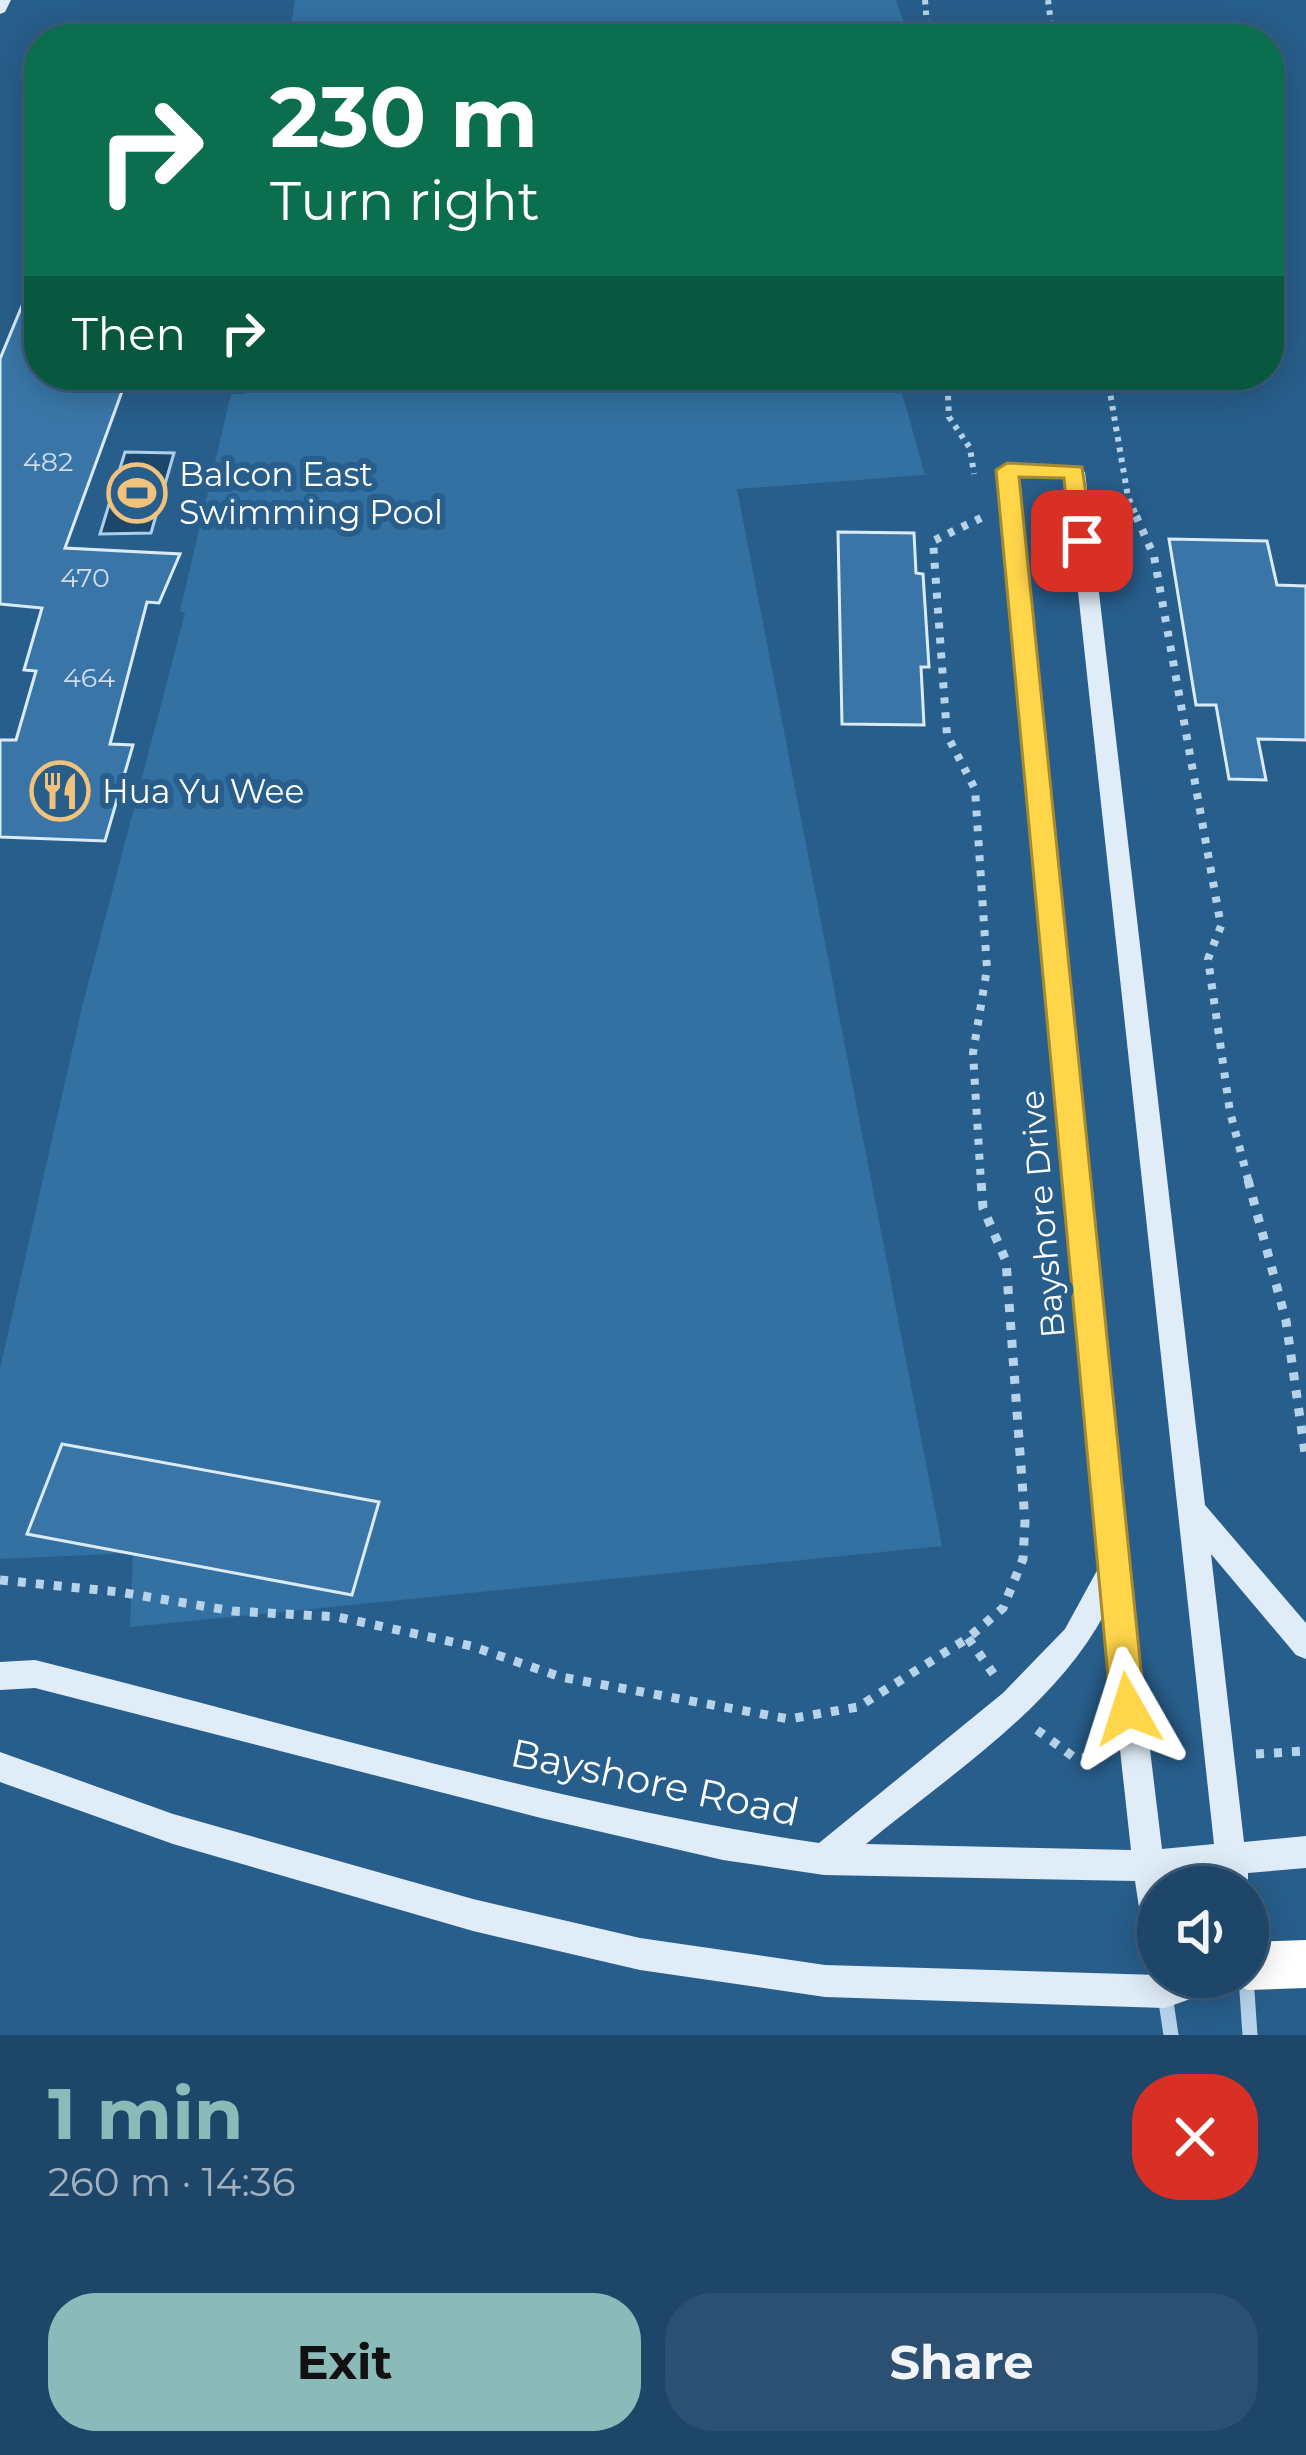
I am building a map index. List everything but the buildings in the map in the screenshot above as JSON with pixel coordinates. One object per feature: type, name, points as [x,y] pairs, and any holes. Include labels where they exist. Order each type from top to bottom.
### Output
[{"type":"highway","points":[[1269,1965],[1306,1964]]},
{"type":"street","points":[[0,9],[3,0]]},
{"type":"street","points":[[1007,470],[1075,472],[1232,1866]]},
{"type":"street","name":"Bayshore Drive","points":[[1007,470],[1145,1865]]},
{"type":"street","points":[[1191,1510],[1306,1646]]},
{"type":"street","points":[[824,1859],[1014,1703],[1075,1639],[1114,1567]]},
{"type":"street","name":"Bayshore Road","points":[[0,1676],[35,1675],[723,1844],[824,1859],[1156,1866]]},
{"type":"street","points":[[0,1767],[173,1829],[473,1915],[640,1954],[825,1981],[1137,1984]]},
{"type":"street","name":"Bayshore Road","points":[[1257,1866],[1306,1852]]},
{"type":"street","points":[[1166,1998],[1171,2035]]},
{"type":"street","points":[[1247,1998],[1250,2035]]},
{"type":"path","points":[[948,390],[949,417],[970,448]]},
{"type":"path","points":[[1110,390],[1128,497],[1154,556],[1220,926],[1208,958],[1230,1112],[1286,1321],[1306,1460]]},
{"type":"path","points":[[0,1580],[118,1592],[233,1611],[338,1617],[471,1646],[561,1677],[789,1719],[858,1707],[968,1638],[1003,1608],[1024,1559],[1025,1522],[1006,1261],[983,1208],[973,1053],[986,969],[975,789],[946,735],[933,541],[981,519]]},
{"type":"shaded area","points":[[295,0],[896,0],[904,24],[291,24]]},
{"type":"shaded area","points":[[246,390],[901,390],[925,475],[737,489],[942,1546],[130,1627],[133,1553],[0,1559],[0,1369],[82,1007],[185,613],[180,611],[231,394],[245,394]]},
{"type":"shaded area","name":"Balcon East Swimming Pool","points":[[125,452],[174,453],[151,533],[100,534]]},
{"type":"place","name":"Balcon East Swimming Pool","points":[[137,493]]},
{"type":"place","name":"Hua Yu Wee","points":[[60,791]]},
{"type":"route","points":[[1082,541],[1075,472],[1007,470],[1128,1709]]}]
